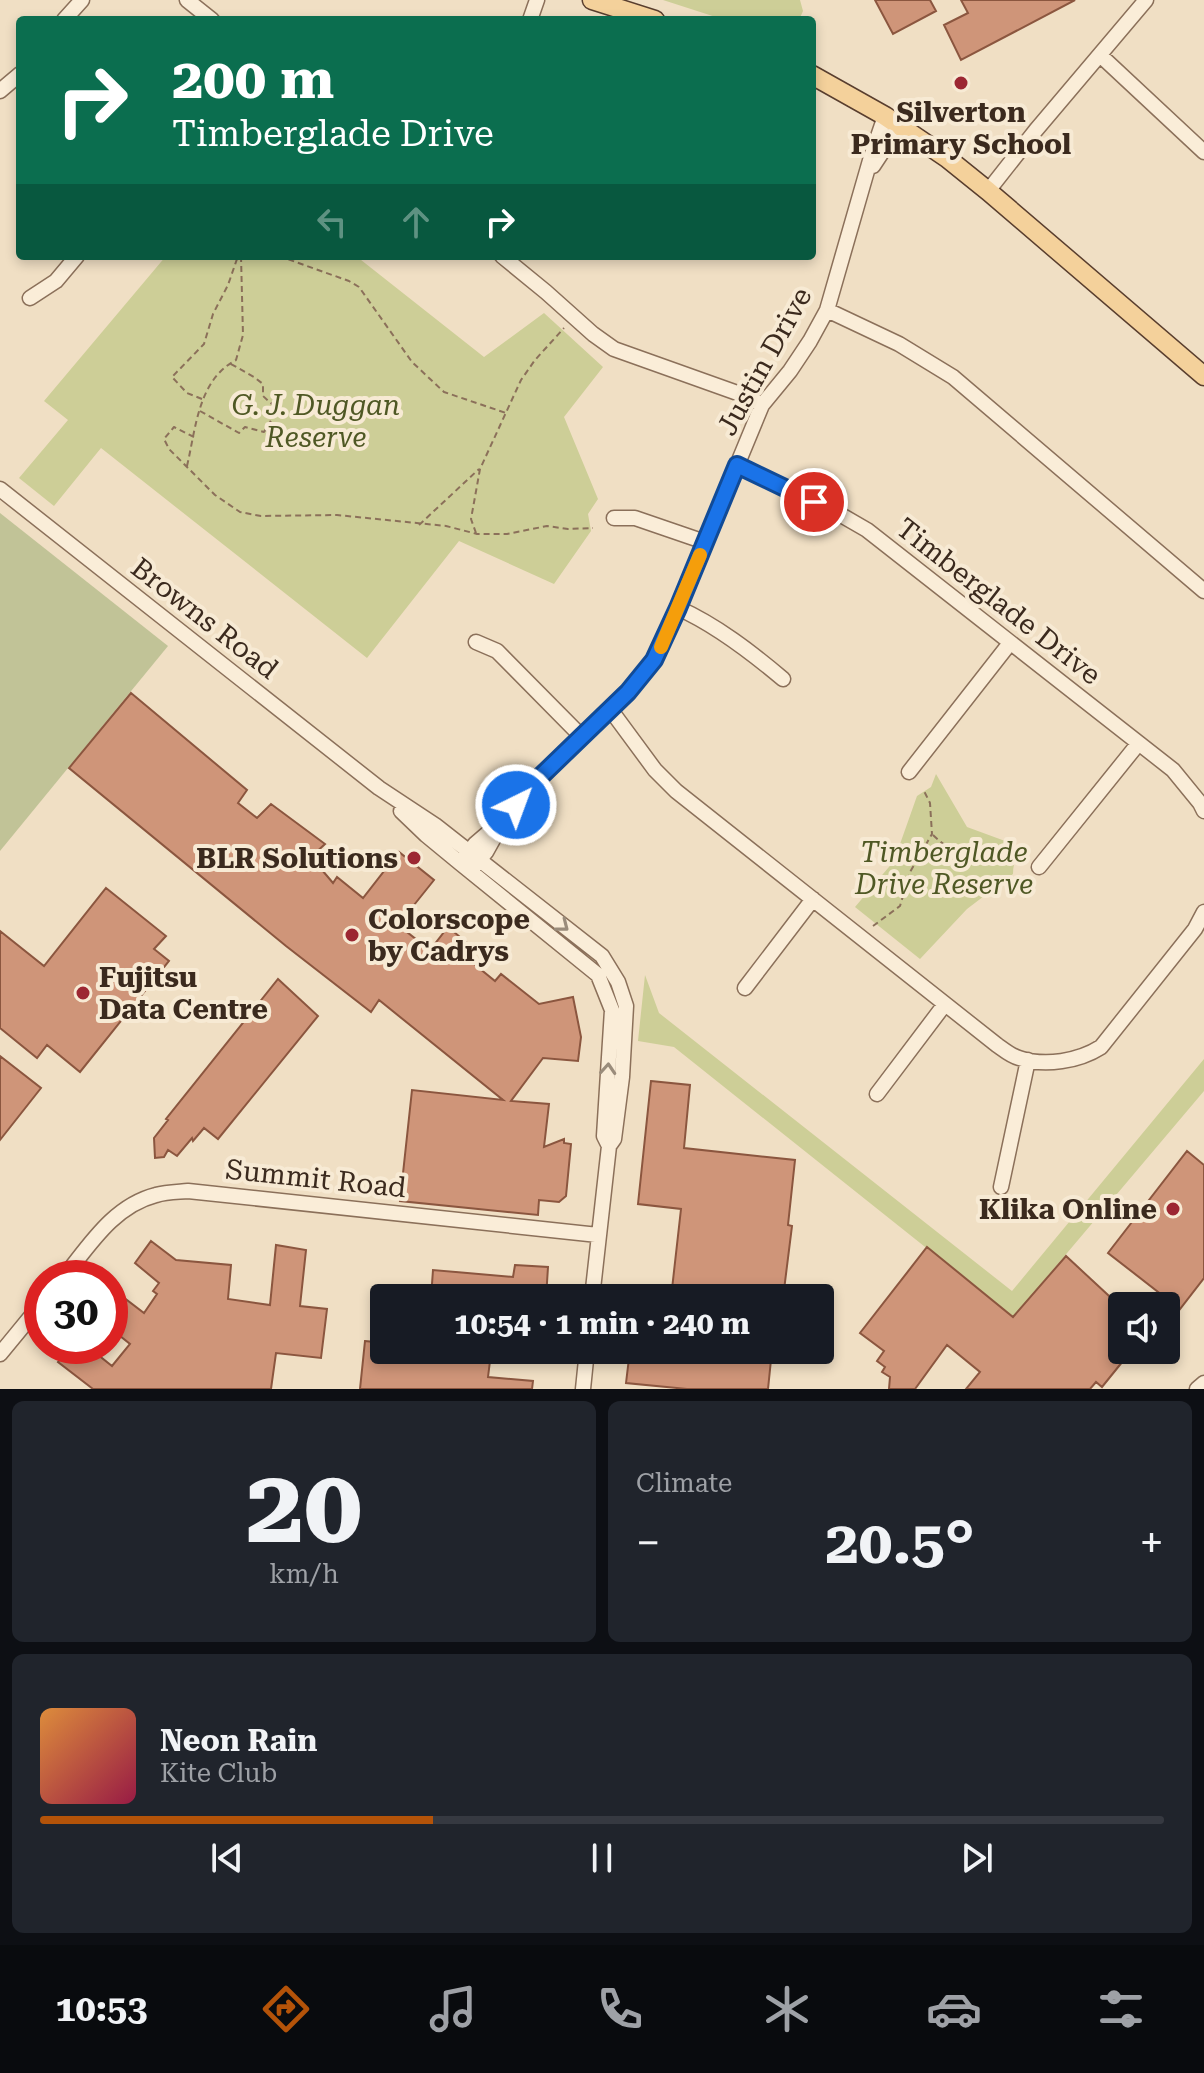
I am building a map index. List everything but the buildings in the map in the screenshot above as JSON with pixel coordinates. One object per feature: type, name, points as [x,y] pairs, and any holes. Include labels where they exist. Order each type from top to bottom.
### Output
[{"type":"main road","points":[[592,0],[642,16]]},
{"type":"main road","points":[[816,77],[893,121],[937,151],[1204,376]]},
{"type":"street","points":[[68,16],[82,0]]},
{"type":"street","points":[[187,0],[207,16]]},
{"type":"street","points":[[988,191],[1146,0]]},
{"type":"street","points":[[1100,55],[1204,152]]},
{"type":"street","points":[[0,91],[16,77]]},
{"type":"street","name":"Justin Drive","points":[[470,862],[526,792],[628,692],[654,660],[762,405],[797,361],[827,310],[871,157],[893,121]]},
{"type":"street","points":[[30,298],[56,281],[74,260]]},
{"type":"street","points":[[507,260],[614,349],[743,395],[762,405]]},
{"type":"street","points":[[827,310],[899,344],[953,377],[1204,591]]},
{"type":"street","name":"Timberglade Drive","points":[[737,465],[867,530],[1173,770],[1204,811]]},
{"type":"street","name":"Browns Road","points":[[0,489],[379,788],[435,825],[470,862],[602,956],[618,982],[626,1006],[623,1063],[614,1139],[609,1146],[593,1284]]},
{"type":"street","points":[[614,518],[635,518],[705,542]]},
{"type":"street","points":[[678,608],[702,620],[783,679]]},
{"type":"street","points":[[476,642],[497,651],[582,737]]},
{"type":"street","points":[[909,772],[1010,643]]},
{"type":"street","points":[[610,709],[666,782],[1012,1055],[1044,1062],[1073,1059],[1101,1047],[1195,929],[1204,912]]},
{"type":"street","points":[[1039,867],[1138,744]]},
{"type":"street","points":[[745,988],[813,899]]},
{"type":"street","points":[[877,1094],[945,1004]]},
{"type":"street","points":[[1001,1187],[1028,1060]]},
{"type":"street","name":"Summit Road","points":[[77,1260],[106,1224],[130,1205],[155,1195],[188,1191],[598,1235]]},
{"type":"street","points":[[0,1354],[24,1325]]},
{"type":"street","points":[[583,1389],[586,1364]]},
{"type":"street","points":[[1197,1389],[1204,1383]]},
{"type":"path","points":[[202,399],[187,393],[172,377],[204,344],[213,314],[237,260]]},
{"type":"path","points":[[187,467],[202,399],[225,366],[236,360],[243,335],[239,260]]},
{"type":"path","points":[[290,260],[359,287],[412,362],[444,392],[506,413]]},
{"type":"path","points":[[477,534],[471,519],[480,469],[521,380],[564,328]]},
{"type":"path","points":[[200,411],[239,433],[245,427],[264,432],[272,419],[274,406],[263,396],[263,384],[230,364]]},
{"type":"path","points":[[194,437],[174,427],[164,439],[169,449],[215,495],[240,512],[261,516],[337,515],[446,526],[477,534],[507,534],[547,526],[593,528]]},
{"type":"path","points":[[419,525],[480,469]]},
{"type":"path","points":[[873,926],[900,906],[910,872],[932,834],[930,803],[923,789]]},
{"type":"path","points":[[932,834],[946,847],[978,860],[1018,859]]},
{"type":"green space","points":[[663,0],[800,0],[803,11],[801,16],[713,16]]},
{"type":"green space","name":"G. J. Duggan Reserve","points":[[163,260],[361,260],[484,357],[544,313],[603,367],[564,417],[598,499],[588,514],[591,531],[554,584],[459,541],[367,658],[101,448],[54,506],[19,478],[68,420],[44,401]]},
{"type":"green space","points":[[0,513],[168,646],[0,851]]},
{"type":"green space","name":"Timberglade Drive Reserve","points":[[936,774],[967,827],[1024,848],[1016,860],[1013,874],[967,909],[920,959],[855,907],[894,861],[917,796],[931,787]]},
{"type":"green space","points":[[645,975],[659,1013],[1012,1291],[1204,1059],[1204,1091],[1013,1317],[674,1047],[638,1041]]},
{"type":"slow traffic","points":[[661,647],[700,555]]},
{"type":"place","name":"Silverton Primary School","points":[[961,83]]},
{"type":"place","name":"BLR Solutions","points":[[414,858]]},
{"type":"place","name":"Colorscope by Cadrys","points":[[352,935]]},
{"type":"place","name":"Fujitsu Data Centre","points":[[83,993]]},
{"type":"place","name":"Klika Online","points":[[1173,1209]]},
{"type":"route","points":[[516,805],[541,776],[628,692],[654,660],[737,465],[814,502]]}]
